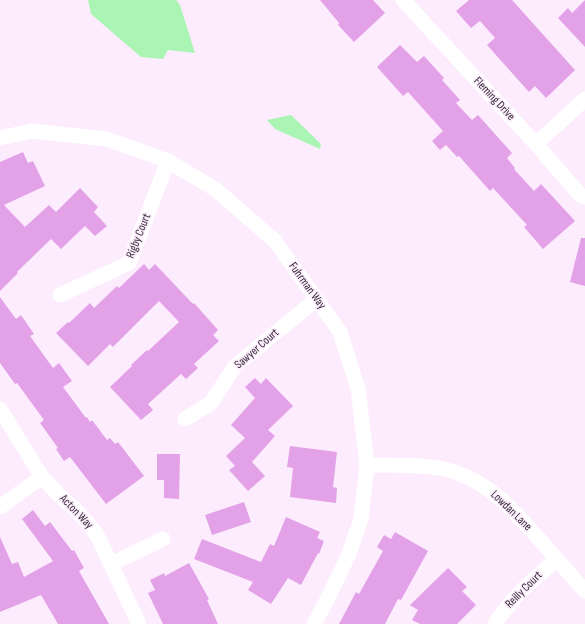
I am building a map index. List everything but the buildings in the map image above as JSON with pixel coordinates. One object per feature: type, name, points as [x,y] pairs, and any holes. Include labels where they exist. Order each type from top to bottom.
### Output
[{"type":"street","name":"Fleming Drive","points":[[410,2],[580,195],[585,197]]},
{"type":"street","points":[[536,144],[585,99]]},
{"type":"street","name":"Fuhrman Way","points":[[0,138],[32,131],[107,139],[168,161],[215,189],[275,241],[340,332],[358,389],[367,465],[361,519],[349,554],[314,624]]},
{"type":"street","name":"Rigby Court","points":[[60,295],[129,263],[168,161]]},
{"type":"street","name":"Sawyer Court","points":[[185,420],[212,402],[235,366],[317,299]]},
{"type":"street","name":"Acton Way","points":[[0,408],[42,477],[75,509],[98,537],[139,624]]},
{"type":"street","name":"Lowdan Lane","points":[[367,465],[427,467],[461,474],[478,482],[492,491],[504,502],[585,591]]},
{"type":"street","points":[[0,507],[42,477]]},
{"type":"street","points":[[111,564],[163,539]]},
{"type":"street","name":"Reilly Court","points":[[495,624],[506,608],[518,595],[557,559]]},
{"type":"green space","points":[[88,0],[176,0],[180,5],[195,53],[168,50],[163,59],[141,57],[91,14]]},
{"type":"green space","points":[[291,115],[321,144],[320,149],[275,129],[267,120]]}]
